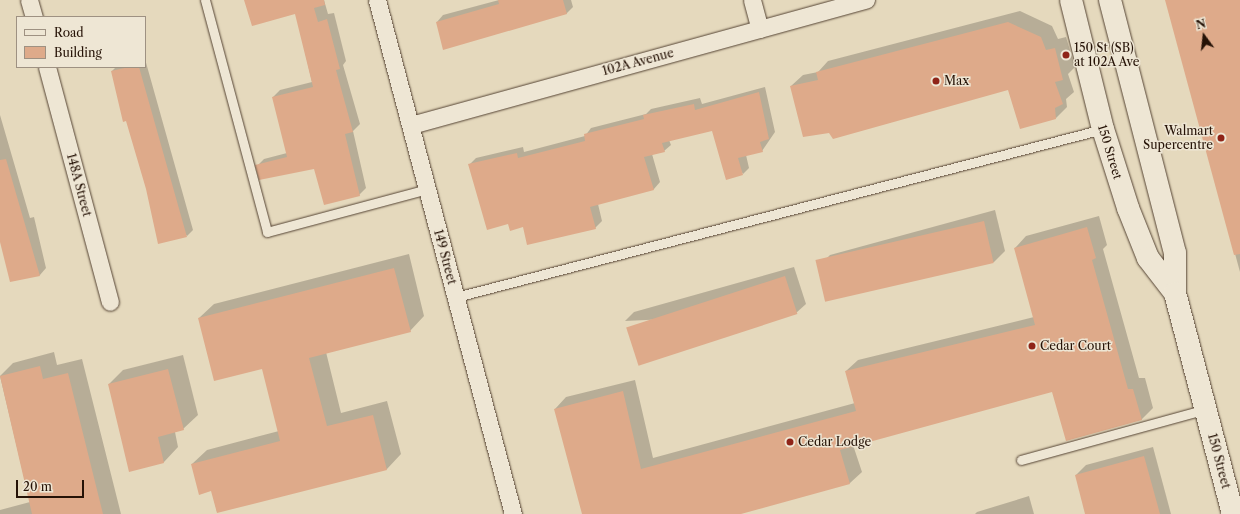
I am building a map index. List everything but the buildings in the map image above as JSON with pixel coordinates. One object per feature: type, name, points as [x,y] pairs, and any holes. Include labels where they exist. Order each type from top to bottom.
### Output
[{"type":"main road","name":"150 Street","points":[[1071,0],[1103,129],[1148,258],[1175,293]]},
{"type":"main road","name":"150 Street","points":[[1110,0],[1175,253],[1175,293],[1233,514]]},
{"type":"street","points":[[29,0],[34,16]]},
{"type":"street","name":"149 Street","points":[[377,0],[513,514]]},
{"type":"street","points":[[752,0],[760,29]]},
{"type":"street","name":"102A Avenue","points":[[411,125],[866,0]]},
{"type":"street","name":"148A Street","points":[[47,68],[110,302]]},
{"type":"lane","points":[[205,0],[267,232],[428,189]]},
{"type":"lane","points":[[456,297],[1103,129]]},
{"type":"lane","points":[[1021,460],[1206,409]]},
{"type":"place","name":"150 St (SB) at 102A Ave","points":[[1066,55]]},
{"type":"place","name":"Max","points":[[936,81]]},
{"type":"place","name":"Walmart Supercentre","points":[[1221,138]]},
{"type":"place","name":"Cedar Court","points":[[1032,346]]},
{"type":"place","name":"Cedar Lodge","points":[[790,442]]}]
